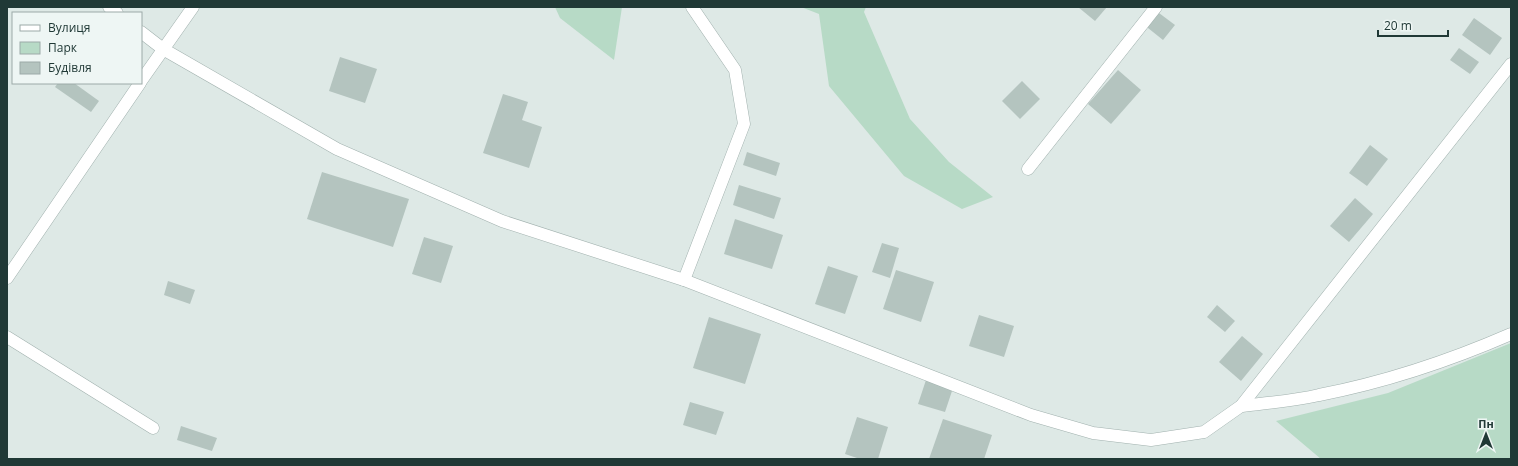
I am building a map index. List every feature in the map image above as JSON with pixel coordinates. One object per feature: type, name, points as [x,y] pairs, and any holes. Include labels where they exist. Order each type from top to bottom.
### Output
[{"type":"street","points":[[142,79],[193,7]]},
{"type":"street","points":[[684,280],[744,124],[735,70],[692,7]]},
{"type":"street","points":[[1028,169],[1156,7]]},
{"type":"street","points":[[142,33],[163,49],[337,149],[502,221],[684,280],[1031,415],[1093,433],[1152,440],[1204,432],[1240,406],[1511,64]]},
{"type":"street","points":[[7,278],[139,84]]},
{"type":"street","points":[[1240,406],[1318,396],[1398,377],[1461,356],[1511,334]]},
{"type":"street","points":[[7,337],[153,428]]},
{"type":"green space","points":[[555,7],[622,7],[614,60],[560,18]]},
{"type":"green space","points":[[801,7],[866,7],[864,12],[910,119],[949,162],[993,197],[962,209],[904,176],[829,86],[819,14]]},
{"type":"green space","points":[[1511,343],[1511,459],[1321,459],[1276,421],[1388,393]]},
{"type":"building","points":[[1078,7],[1107,7],[1095,21]]},
{"type":"building","points":[[1155,10],[1175,25],[1163,40],[1143,24]]},
{"type":"building","points":[[1474,18],[1502,38],[1490,55],[1462,35]]},
{"type":"building","points":[[1459,48],[1479,62],[1470,74],[1450,60]]},
{"type":"building","points":[[340,57],[377,69],[365,103],[329,91]]},
{"type":"building","points":[[1118,70],[1141,90],[1111,124],[1088,104]]},
{"type":"building","points":[[1022,81],[1040,99],[1020,119],[1002,101]]},
{"type":"building","points":[[57,84],[75,84],[99,101],[91,112],[55,87]]},
{"type":"building","points":[[503,94],[528,102],[522,120],[542,127],[529,168],[483,153]]},
{"type":"building","points":[[1370,145],[1388,159],[1367,186],[1349,173]]},
{"type":"building","points":[[747,152],[780,163],[776,176],[743,165]]},
{"type":"building","points":[[322,172],[409,199],[393,247],[307,219]]},
{"type":"building","points":[[739,185],[781,198],[774,219],[733,205]]},
{"type":"building","points":[[1355,198],[1373,214],[1349,242],[1330,226]]},
{"type":"building","points":[[735,219],[783,235],[772,269],[724,254]]},
{"type":"building","points":[[424,237],[453,246],[441,283],[412,274]]},
{"type":"building","points":[[882,243],[899,248],[890,278],[872,272]]},
{"type":"building","points":[[828,266],[858,276],[845,314],[815,304]]},
{"type":"building","points":[[896,270],[934,282],[921,322],[883,309]]},
{"type":"building","points":[[168,281],[195,290],[190,304],[164,295]]},
{"type":"building","points":[[1217,305],[1235,321],[1225,332],[1207,317]]},
{"type":"building","points":[[979,315],[1014,326],[1004,357],[969,346]]},
{"type":"building","points":[[709,317],[761,334],[745,384],[693,368]]},
{"type":"building","points":[[1242,336],[1263,354],[1241,381],[1219,362]]},
{"type":"building","points":[[926,380],[953,388],[945,412],[918,404]]},
{"type":"building","points":[[690,402],[724,412],[716,435],[683,425]]},
{"type":"building","points":[[857,417],[888,427],[878,459],[860,459],[845,454]]},
{"type":"building","points":[[943,419],[992,435],[984,459],[929,459]]},
{"type":"building","points":[[181,426],[217,438],[212,451],[177,440]]}]
